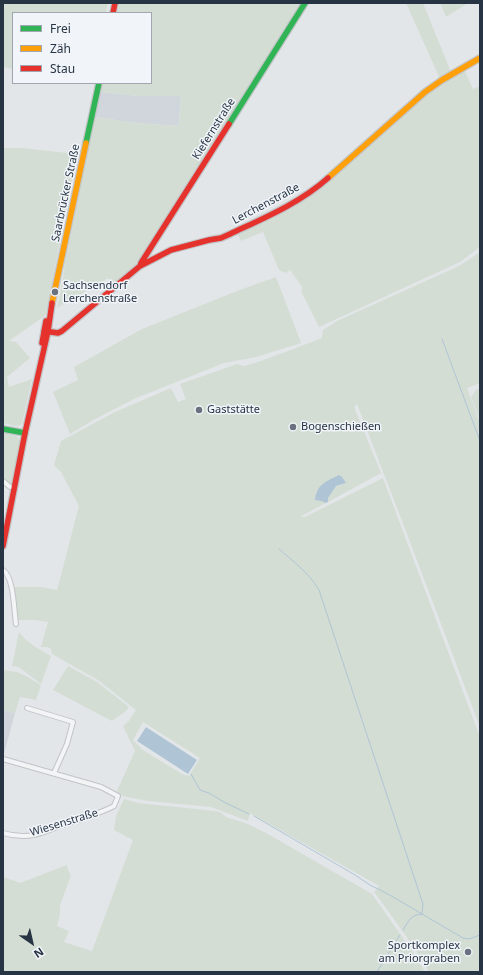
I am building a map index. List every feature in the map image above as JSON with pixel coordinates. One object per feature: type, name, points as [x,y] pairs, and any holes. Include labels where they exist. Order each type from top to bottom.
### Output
[{"type":"street","name":"Kiefernstraße","points":[[140,266],[305,3]]},
{"type":"street","name":"Lerchenstraße","points":[[46,331],[58,333],[62,331],[140,266],[171,250],[221,238],[304,196],[316,188],[425,92],[442,80],[480,58]]},
{"type":"street","name":"Saarbrücker Straße","points":[[3,546],[25,433],[42,357],[41,346],[46,331],[48,315],[99,84]]},
{"type":"street","points":[[3,430],[25,433]]},
{"type":"street","points":[[3,481],[10,487]]},
{"type":"street","points":[[3,570],[10,579],[16,624]]},
{"type":"street","points":[[3,759],[54,773],[67,744],[73,722],[27,708]]},
{"type":"street","name":"Wiesenstraße","points":[[3,833],[12,836],[34,835],[85,818],[114,806],[118,796],[101,787],[54,773]]},
{"type":"shaded area","points":[[3,3],[108,3],[106,12],[12,12],[12,69],[3,67]]},
{"type":"shaded area","points":[[119,3],[302,3],[135,266],[114,285],[108,278],[57,308],[95,117],[135,123],[179,126],[181,96],[140,96],[100,92],[102,84],[152,84],[152,12],[117,12]]},
{"type":"shaded area","points":[[406,3],[423,3],[451,72],[440,79]]},
{"type":"shaded area","points":[[440,3],[468,3],[446,17]]},
{"type":"shaded area","points":[[464,69],[473,89],[480,86],[480,247],[460,262],[319,327],[301,291],[303,288],[290,270],[286,273],[279,270],[263,232],[241,241],[237,233],[301,200],[425,94]]},
{"type":"shaded area","points":[[100,92],[140,96],[181,96],[179,126],[135,123],[95,117]]},
{"type":"shaded area","points":[[3,148],[22,148],[77,154],[46,315],[9,341],[16,342],[30,358],[7,377],[9,387],[32,379],[22,424],[18,426],[3,423]]},
{"type":"shaded area","points":[[480,252],[480,383],[467,388],[480,423],[480,727],[357,404],[354,407],[381,473],[328,502],[328,498],[336,486],[346,483],[322,484],[316,493],[316,500],[326,503],[301,516],[305,517],[383,478],[480,737],[480,972],[429,972],[410,941],[374,892],[379,886],[250,813],[248,821],[211,807],[148,801],[127,797],[116,793],[135,751],[123,726],[129,721],[136,710],[98,680],[52,654],[51,649],[48,647],[41,647],[48,622],[16,620],[13,587],[41,587],[57,590],[79,506],[61,472],[54,465],[61,441],[115,412],[171,388],[178,402],[186,399],[180,384],[237,364],[243,366],[255,363],[322,338],[323,330],[339,320],[459,266]],"holes":[[[143,722],[200,758],[189,776],[182,774],[143,750],[133,740]]]},
{"type":"shaded area","points":[[276,277],[301,343],[256,357],[224,363],[134,399],[70,434],[53,392],[78,380],[74,367],[142,329]]},
{"type":"shaded area","points":[[480,388],[480,420],[471,397],[476,390]]},
{"type":"shaded area","points":[[3,433],[16,436],[20,439],[11,487],[3,479]]},
{"type":"shaded area","points":[[19,632],[29,643],[51,656],[41,684],[19,667],[12,666]]},
{"type":"shaded area","points":[[68,666],[97,682],[129,707],[112,721],[53,690]]},
{"type":"shaded area","points":[[3,670],[17,672],[41,685],[36,700],[20,697],[15,713],[3,710]]},
{"type":"shaded area","points":[[3,710],[15,713],[4,754],[3,753]]},
{"type":"shaded area","points":[[124,799],[138,803],[220,812],[226,817],[248,824],[268,834],[372,894],[417,958],[425,972],[3,972],[4,877],[20,883],[67,865],[71,875],[60,906],[60,915],[57,926],[69,931],[64,942],[92,951],[133,840],[114,830],[116,816]]},
{"type":"water","points":[[339,475],[346,483],[336,486],[328,498],[328,502],[326,503],[315,500],[318,490],[322,484]]},
{"type":"water","points":[[146,727],[197,760],[188,774],[137,741]]},
{"type":"waterway","points":[[442,339],[480,441]]},
{"type":"waterway","points":[[279,549],[306,573],[319,590],[423,904],[422,914]]},
{"type":"waterway","points":[[191,774],[200,790],[209,793],[249,814]]},
{"type":"waterway","points":[[254,816],[422,914]]},
{"type":"waterway","points":[[403,930],[412,917],[422,914],[463,938],[469,939],[480,935]]},
{"type":"waterway","points":[[377,972],[400,935]]},
{"type":"traffic: fast","points":[[229,124],[305,3]]},
{"type":"traffic: fast","points":[[86,143],[99,84]]},
{"type":"traffic: fast","points":[[3,429],[25,433]]},
{"type":"traffic: slow","points":[[328,178],[425,92],[442,80],[480,58]]},
{"type":"traffic: slow","points":[[52,303],[86,143]]},
{"type":"traffic: jam","points":[[113,12],[115,3]]},
{"type":"traffic: jam","points":[[140,266],[229,124]]},
{"type":"traffic: jam","points":[[44,331],[58,333],[62,331],[140,266],[171,250],[221,238],[256,222],[306,195],[328,178]]},
{"type":"traffic: jam","points":[[3,546],[25,433],[48,331],[52,303]]},
{"type":"traffic: jam","points":[[42,343],[46,321]]},
{"type":"place","name":"Sachsendorf Lerchenstraße","points":[[55,292]]},
{"type":"place","name":"Gaststätte","points":[[199,410]]},
{"type":"place","name":"Bogenschießen","points":[[293,427]]},
{"type":"place","name":"Sportkomplex am Priorgraben","points":[[468,952]]}]
